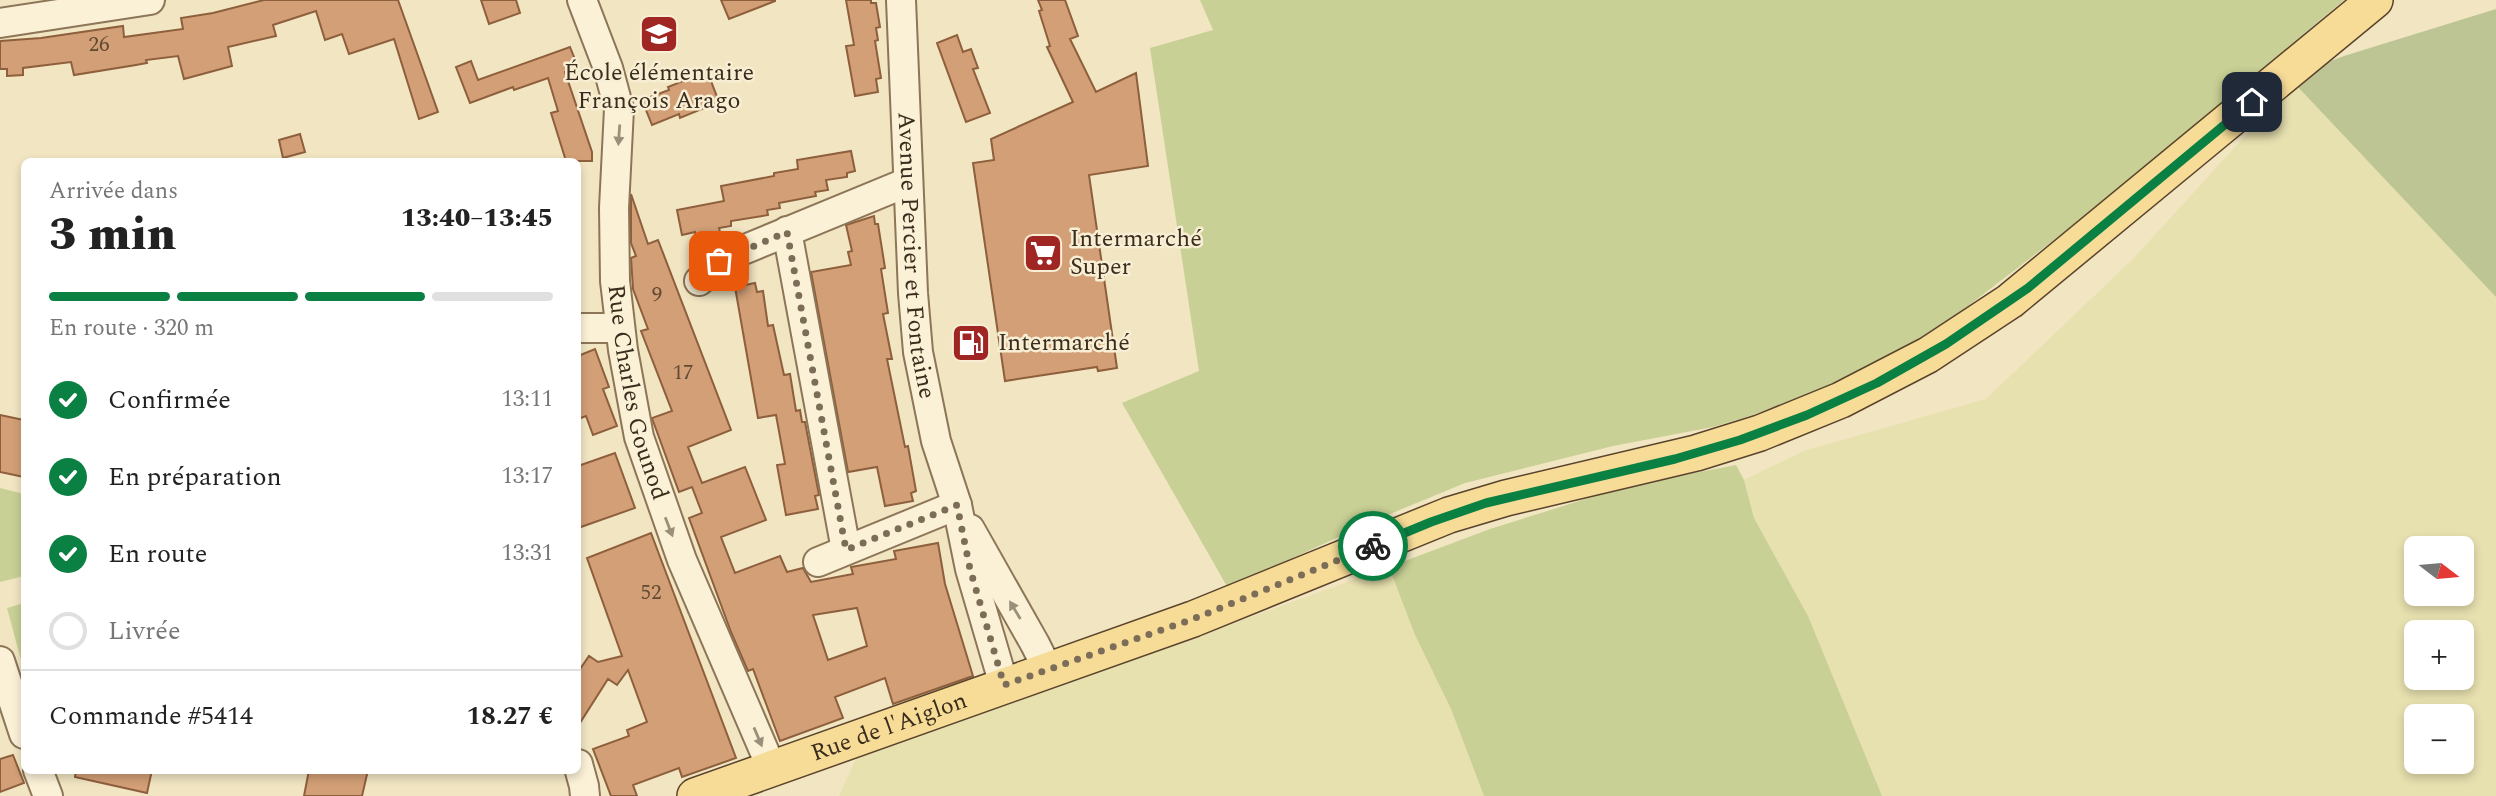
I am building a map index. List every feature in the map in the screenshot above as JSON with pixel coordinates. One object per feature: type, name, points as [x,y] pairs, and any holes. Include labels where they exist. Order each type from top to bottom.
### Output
[{"type":"main road","name":"Rue de l'Aiglon","points":[[695,796],[1237,602],[1449,515],[1506,498],[1675,459],[1730,443],[1807,415],[1877,383],[1946,344],[2028,288],[2375,0]]},
{"type":"street","points":[[0,23],[150,0]]},
{"type":"street","name":"Rue Charles Gounod","points":[[582,0],[608,68],[619,109],[614,208],[615,281],[620,328],[639,438],[682,560],[772,768]]},
{"type":"street","name":"Avenue Percier et Fontaine","points":[[901,0],[913,293],[918,352],[936,441],[957,505],[970,569],[1004,685]]},
{"type":"street","points":[[699,281],[726,257],[908,182]]},
{"type":"street","points":[[787,232],[846,550]]},
{"type":"street","points":[[581,328],[620,328]]},
{"type":"street","points":[[818,562],[957,505]]},
{"type":"street","name":"Avenue Percier et Fontaine","points":[[957,505],[1048,670]]},
{"type":"street","points":[[0,661],[21,725]]},
{"type":"street","points":[[40,774],[48,796]]},
{"type":"street","points":[[581,774],[585,796]]},
{"type":"shaded area","points":[[2297,86],[2496,297],[2496,796],[1882,796],[1808,616],[1754,518],[1744,480],[1804,451],[1986,399],[2133,259],[2268,111]]},
{"type":"shaded area","points":[[1389,567],[1415,635],[1451,709],[1484,796],[839,796],[856,759],[861,754],[1049,690]]},
{"type":"green space","points":[[1200,0],[2344,0],[2063,233],[1930,335],[1852,376],[1779,407],[1713,427],[1613,446],[1465,483],[1373,521],[1228,588],[1122,403],[1199,371],[1150,48],[1213,30]]},
{"type":"green space","points":[[2496,9],[2496,297],[2297,86],[2328,62]]},
{"type":"green space","points":[[1736,465],[1744,480],[1754,518],[1808,616],[1882,796],[1484,796],[1451,709],[1415,635],[1389,567],[1490,529],[1627,486]]},
{"type":"green space","points":[[0,488],[21,493],[21,577],[0,582]]},
{"type":"green space","points":[[21,604],[21,660],[7,608]]},
{"type":"building","points":[[264,0],[398,0],[438,112],[419,119],[394,39],[349,54],[342,34],[325,40],[316,11],[273,25],[276,36],[228,47],[232,66],[184,79],[178,56],[74,75],[71,62],[23,68],[23,75],[7,76],[7,69],[0,69],[0,41],[123,26],[124,37],[183,29],[181,18]]},
{"type":"building","points":[[481,0],[516,0],[520,13],[489,24]]},
{"type":"building","points":[[721,0],[775,0],[775,1],[729,19]]},
{"type":"building","points":[[846,0],[871,0],[871,3],[876,3],[880,27],[876,28],[878,40],[875,41],[881,78],[876,79],[878,92],[855,96],[846,46],[854,45]]},
{"type":"building","name":"Intermarché Super","points":[[1038,0],[1065,0],[1078,36],[1070,39],[1096,92],[1136,73],[1148,166],[1089,175],[1117,368],[1098,371],[1097,367],[1005,381],[973,163],[994,160],[991,139],[1073,102],[1047,47],[1050,46]]},
{"type":"building","points":[[957,35],[963,52],[971,49],[978,68],[973,69],[990,113],[966,122],[937,43]]},
{"type":"building","points":[[570,47],[578,67],[565,72],[592,152],[592,161],[565,158],[551,113],[558,111],[548,78],[514,90],[513,87],[470,103],[456,67],[471,61],[478,80]]},
{"type":"building","points":[[705,72],[719,102],[680,118],[679,114],[652,125],[642,100]]},
{"type":"building","points":[[300,134],[305,152],[283,158],[279,140]]},
{"type":"building","points":[[851,151],[855,171],[847,173],[847,177],[826,180],[828,190],[815,192],[816,196],[779,203],[780,208],[767,210],[768,215],[731,221],[731,226],[719,228],[720,232],[696,237],[695,232],[682,235],[677,210],[724,201],[721,186],[798,169],[797,160]]},
{"type":"building","points":[[631,194],[648,244],[658,240],[731,430],[688,447],[702,483],[745,467],[766,520],[721,537],[735,573],[780,556],[787,572],[803,568],[811,582],[853,574],[851,567],[896,559],[894,551],[938,543],[945,584],[973,676],[893,704],[885,678],[835,697],[843,718],[780,741],[753,669],[748,671],[731,632],[689,518],[702,513],[692,487],[679,492],[652,418],[672,411],[641,331],[648,329],[633,289],[631,258],[636,256],[631,243]],"holes":[[[857,608],[867,646],[828,660],[813,615]]]},
{"type":"building","points":[[874,216],[875,224],[878,224],[885,268],[881,269],[888,313],[883,314],[892,359],[887,359],[916,491],[911,493],[913,501],[885,506],[877,467],[848,472],[811,272],[851,265],[848,252],[852,251],[846,225]]},
{"type":"building","points":[[755,283],[757,292],[763,291],[768,326],[773,325],[784,375],[790,374],[796,411],[800,410],[802,422],[805,422],[819,495],[815,496],[818,509],[786,515],[777,465],[785,464],[776,415],[758,418],[735,287]]},
{"type":"building","points":[[595,349],[609,387],[603,389],[617,426],[593,435],[586,416],[581,418],[581,355]]},
{"type":"building","points":[[0,415],[21,419],[21,476],[0,472]]},
{"type":"building","points":[[615,453],[635,508],[581,527],[581,465]]},
{"type":"building","points":[[651,533],[736,758],[682,777],[679,768],[633,785],[637,796],[611,796],[593,749],[629,736],[627,730],[647,722],[628,670],[617,685],[608,679],[581,721],[581,668],[589,656],[598,662],[622,656],[587,558]]},
{"type":"building","points":[[13,755],[24,783],[0,792],[0,759]]},
{"type":"building","points":[[75,774],[151,774],[147,793],[75,777]]},
{"type":"building","points":[[308,774],[367,774],[362,796],[304,796]]},
{"type":"way so far","points":[[719,261],[787,232],[846,550],[957,505],[970,569],[1004,685],[1193,619],[1373,546]]},
{"type":"place","name":"École élémentaire François Arago","points":[[659,34]]},
{"type":"place","name":"Intermarché Super","points":[[1043,253]]},
{"type":"place","name":"Intermarché","points":[[971,343]]},
{"type":"route","points":[[1373,546],[1486,503],[1675,459],[1740,440],[1807,415],[1877,383],[1981,322],[2028,288],[2252,102]]}]
